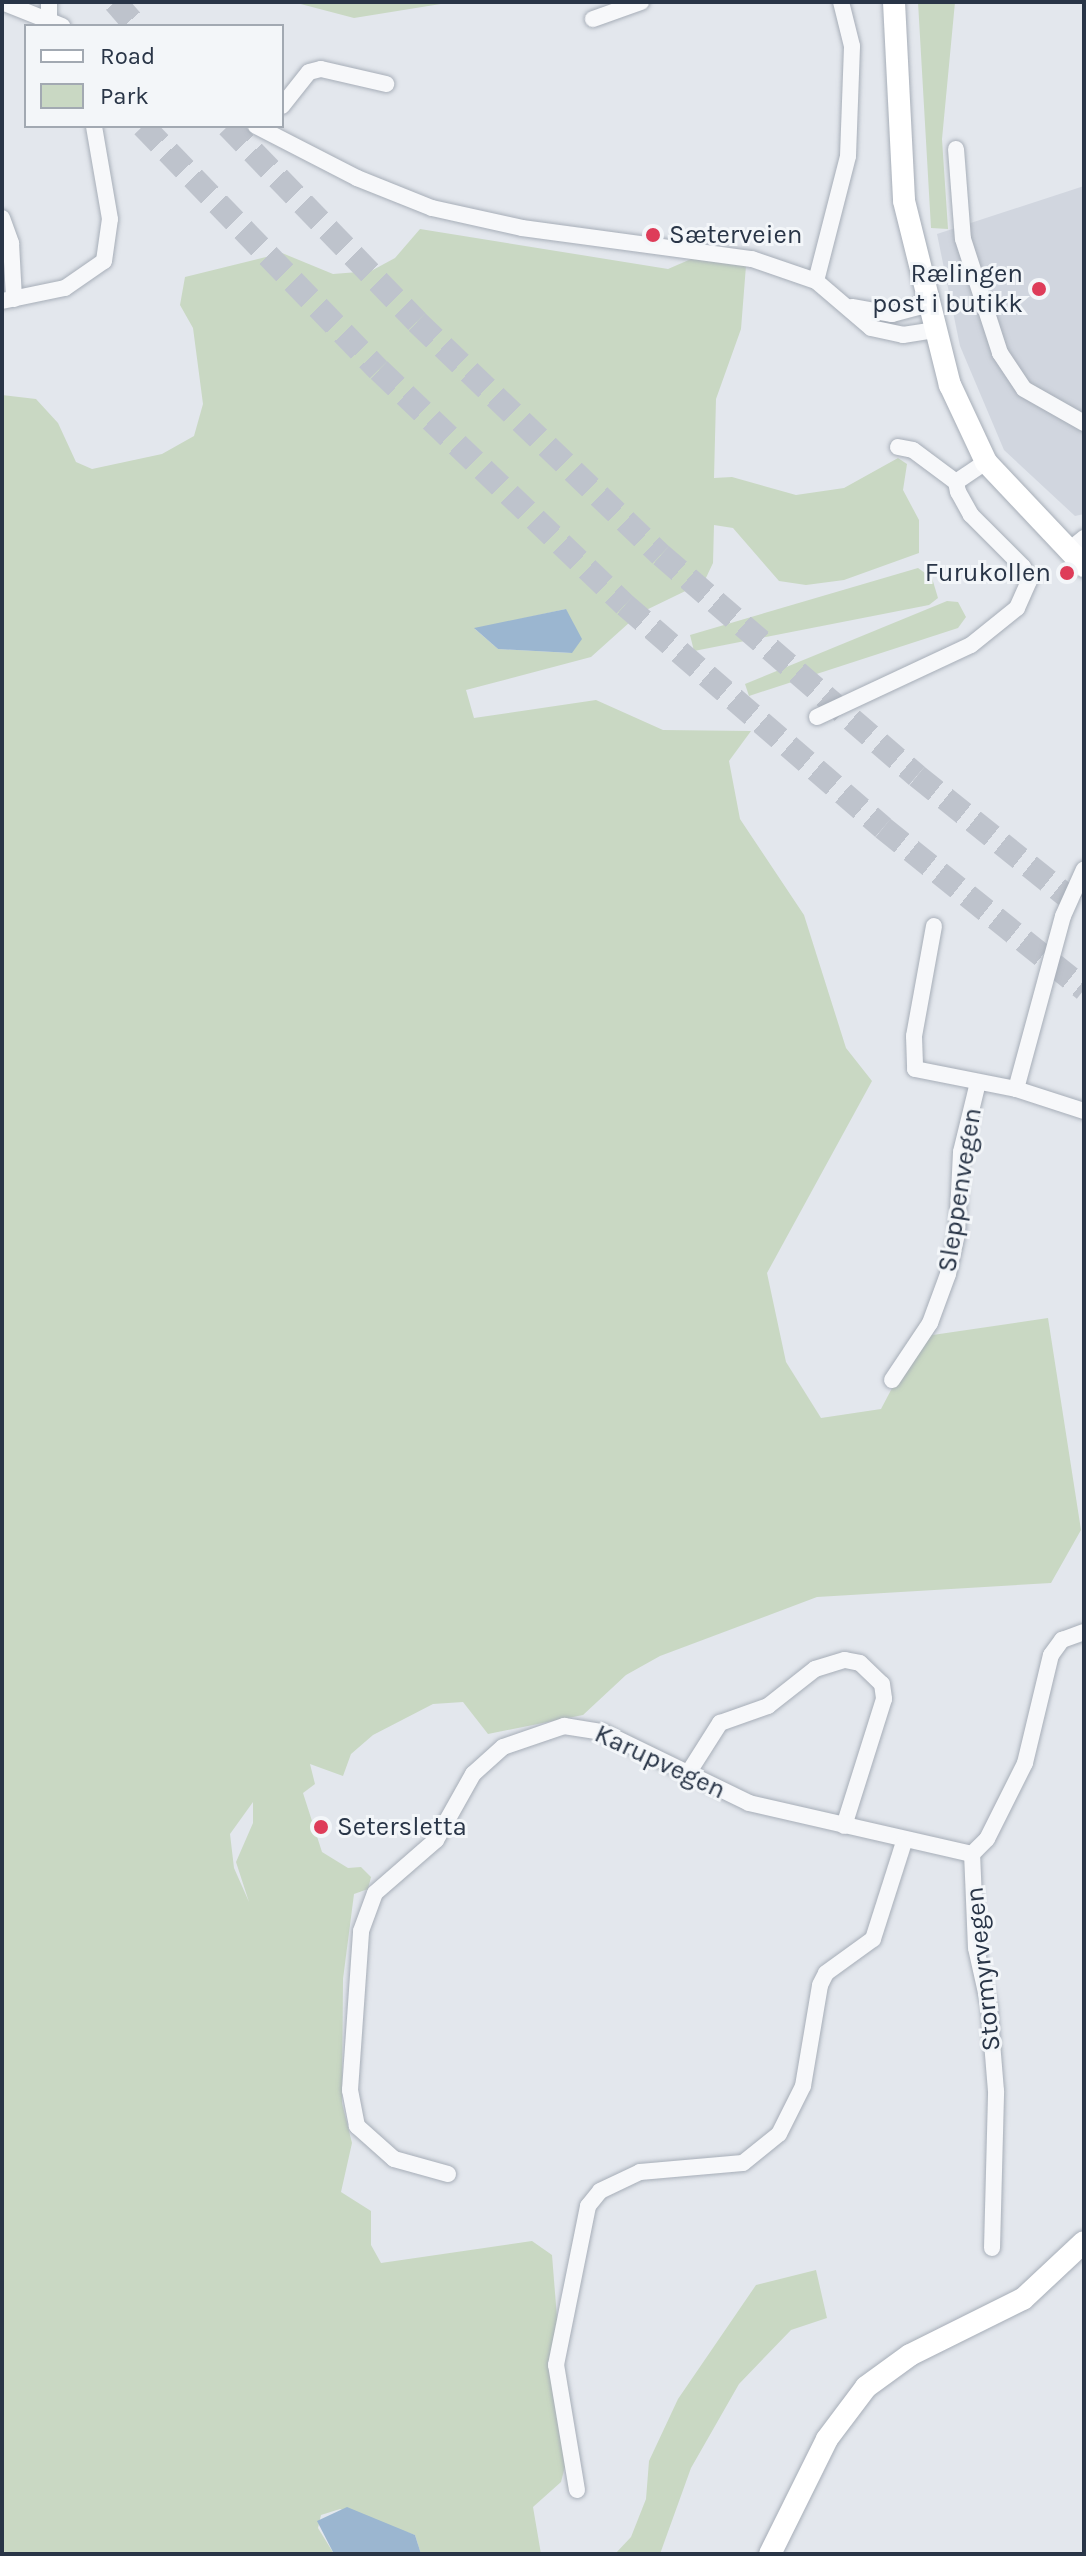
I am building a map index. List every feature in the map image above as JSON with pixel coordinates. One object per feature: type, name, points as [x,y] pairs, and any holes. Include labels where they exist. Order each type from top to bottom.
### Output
[{"type":"main road","points":[[894,2],[900,170],[926,305],[957,403],[986,462],[1079,552]]},
{"type":"main road","points":[[770,2554],[827,2439],[866,2387],[910,2355],[1023,2299],[1084,2242]]},
{"type":"street","points":[[2,2],[56,23]]},
{"type":"street","points":[[49,2],[56,23]]},
{"type":"street","points":[[593,19],[641,2]]},
{"type":"street","points":[[816,281],[848,156],[852,46],[841,2]]},
{"type":"street","points":[[284,103],[309,72],[321,69],[386,84]]},
{"type":"street","points":[[2,218],[11,243],[8,300],[65,288],[104,261],[110,219],[94,128]]},
{"type":"street","points":[[265,128],[386,191],[455,215],[709,251],[816,281],[882,332],[933,330]]},
{"type":"street","points":[[956,149],[963,239],[1000,353],[1024,389],[1084,423]]},
{"type":"street","points":[[852,307],[892,314],[926,305]]},
{"type":"street","points":[[817,717],[971,645],[1007,620],[1026,595],[1029,581],[1023,567],[971,515],[956,482],[913,450],[898,447]]},
{"type":"street","points":[[956,482],[986,462]]},
{"type":"street","points":[[1016,1089],[1063,916],[1084,869]]},
{"type":"street","name":"Sleppenvegen","points":[[934,926],[914,1036],[915,1069],[1016,1089],[1084,1111]]},
{"type":"street","name":"Sleppenvegen","points":[[892,1380],[930,1323],[948,1274],[957,1234],[961,1152],[978,1082]]},
{"type":"street","name":"Stormyrvegen","points":[[992,2248],[996,2091],[989,2006],[974,1934],[972,1854],[987,1839],[1025,1763],[1051,1655],[1062,1640],[1084,1632]]},
{"type":"street","points":[[687,1775],[720,1723],[768,1706],[815,1669],[845,1660],[860,1663],[882,1684],[884,1699],[844,1826]]},
{"type":"street","name":"Karupvegen","points":[[448,2174],[415,2168],[378,2148],[364,2137],[351,2106],[361,1931],[375,1893],[436,1840],[463,1790],[489,1758],[527,1736],[564,1726],[603,1732],[749,1803],[904,1842],[972,1854]]},
{"type":"street","points":[[577,2490],[556,2365],[588,2206],[600,2191],[640,2172],[743,2163],[779,2134],[803,2086],[820,1985],[826,1973],[873,1939],[904,1842]]},
{"type":"shaded area","points":[[1084,186],[1084,514],[1075,516],[1004,450],[960,346],[937,234]]},
{"type":"green space","points":[[293,2],[453,2],[354,18]]},
{"type":"green space","points":[[918,2],[955,2],[942,139],[948,229],[931,228]]},
{"type":"green space","points":[[420,229],[668,269],[705,253],[747,253],[741,329],[716,399],[714,478],[732,477],[796,495],[844,488],[898,458],[907,464],[903,490],[919,520],[919,553],[844,580],[806,585],[779,581],[733,528],[714,525],[713,563],[704,582],[640,613],[591,657],[466,690],[474,718],[596,700],[663,730],[751,731],[729,761],[740,819],[804,915],[846,1048],[872,1081],[767,1273],[786,1362],[821,1418],[881,1409],[919,1337],[1048,1318],[1081,1530],[1051,1583],[817,1597],[660,1656],[626,1675],[583,1715],[488,1734],[463,1702],[433,1704],[373,1735],[351,1754],[343,1776],[310,1764],[315,1784],[303,1793],[322,1852],[348,1868],[361,1867],[371,1877],[368,1889],[354,1894],[343,1979],[342,2103],[352,2143],[341,2192],[371,2211],[371,2245],[381,2263],[532,2241],[552,2255],[568,2455],[561,2482],[533,2507],[541,2554],[421,2554],[415,2535],[340,2509],[321,2515],[318,2528],[334,2554],[2,2554],[2,395],[36,399],[58,423],[76,462],[92,469],[162,454],[194,436],[203,404],[193,328],[180,305],[185,277],[282,253],[333,274],[371,271],[395,258]],"holes":[[[566,609],[571,653],[498,649],[475,629]],[[253,1802],[253,1823],[236,1862],[249,1902],[234,1868],[230,1834]]]},
{"type":"green space","points":[[918,568],[932,578],[938,598],[929,605],[694,651],[690,635]]},
{"type":"green space","points":[[947,601],[958,602],[966,617],[958,628],[749,696],[745,684]]},
{"type":"green space","points":[[816,2270],[827,2318],[791,2330],[739,2384],[691,2468],[660,2554],[615,2554],[631,2537],[646,2499],[649,2461],[678,2399],[756,2285]]},
{"type":"water","points":[[566,609],[582,639],[572,653],[498,649],[474,628]]},
{"type":"water","points":[[347,2507],[415,2535],[421,2554],[334,2554],[317,2521]]},
{"type":"tunnel","points":[[115,2],[134,24]]},
{"type":"tunnel","points":[[145,128],[379,370],[625,605],[883,828],[1084,989]]},
{"type":"tunnel","points":[[230,128],[417,322],[661,555],[917,776],[1084,910]]},
{"type":"place","name":"Sæterveien","points":[[653,235]]},
{"type":"place","name":"Rælingen post i butikk","points":[[1039,289]]},
{"type":"place","name":"Furukollen","points":[[1067,573]]},
{"type":"place","name":"Setersletta","points":[[321,1827]]}]
